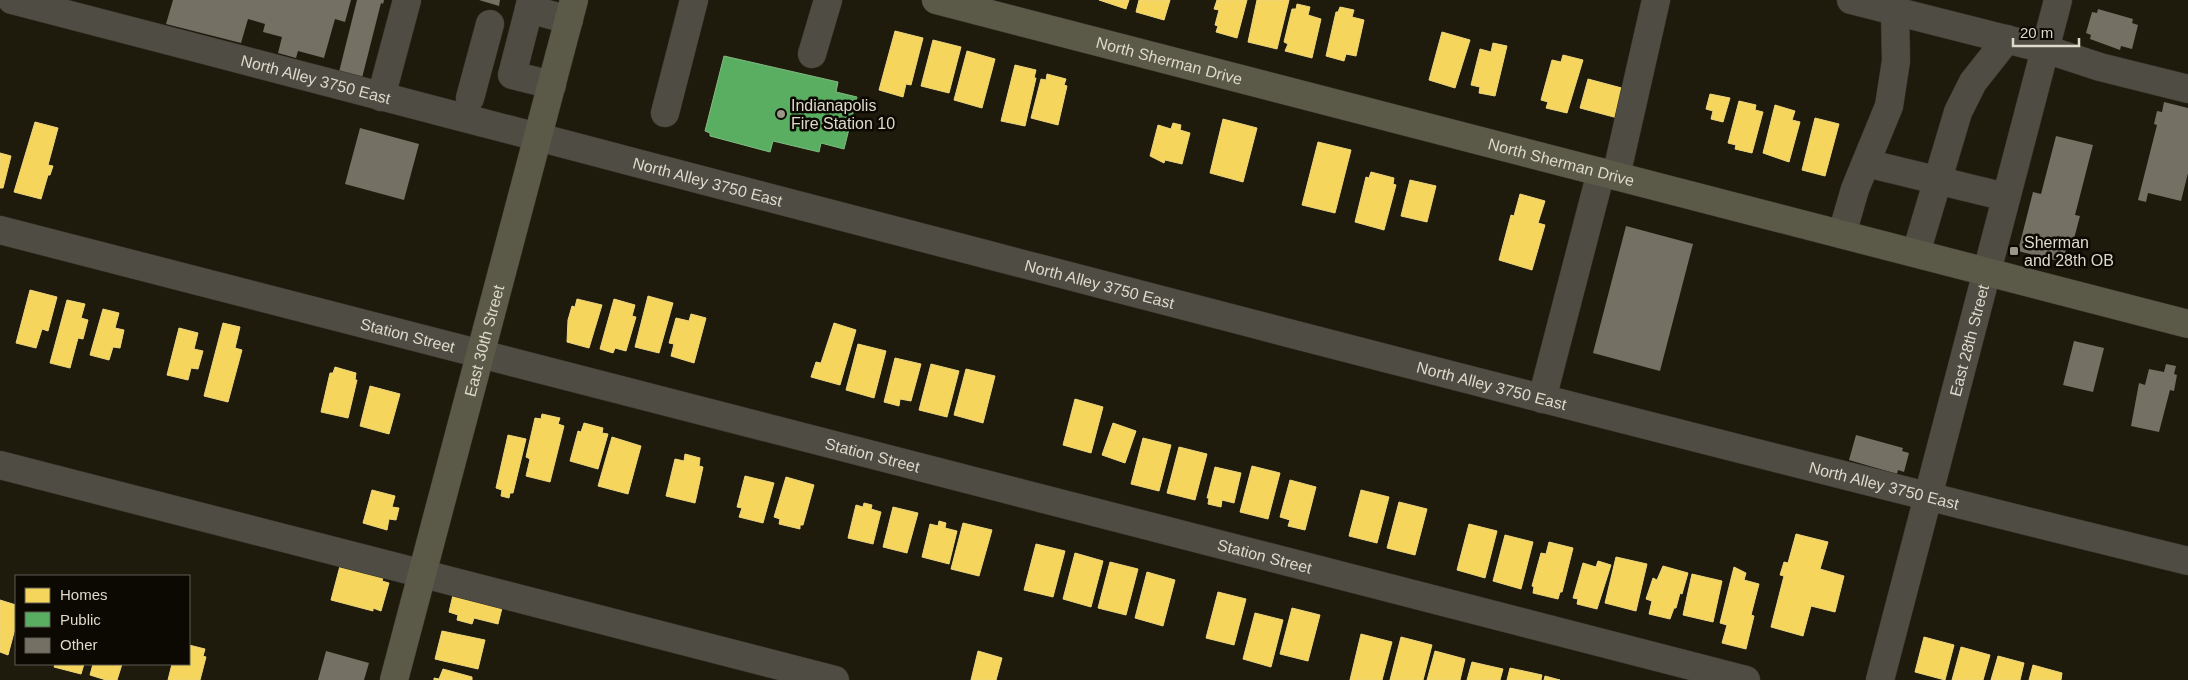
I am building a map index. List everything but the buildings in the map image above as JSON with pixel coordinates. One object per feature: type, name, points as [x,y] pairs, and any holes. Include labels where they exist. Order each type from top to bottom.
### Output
[{"type":"main road","name":"North Sherman Drive","points":[[936,0],[2188,324]]},
{"type":"main road","name":"East 30th Street","points":[[394,680],[539,138],[571,10]]},
{"type":"street","name":"North Alley 3750 East","points":[[12,0],[1542,399],[2188,561]]},
{"type":"street","points":[[380,96],[407,0]]},
{"type":"street","points":[[664,113],[694,0]]},
{"type":"street","points":[[812,54],[828,0]]},
{"type":"street","points":[[1542,399],[1609,174],[1656,0]]},
{"type":"street","points":[[1851,0],[2045,49],[2100,67],[2188,89]]},
{"type":"street","name":"East 28th Street","points":[[1880,680],[2058,0]]},
{"type":"street","points":[[512,75],[530,4],[571,10]]},
{"type":"street","points":[[1842,234],[1888,106],[1896,61],[1895,11]]},
{"type":"street","points":[[470,98],[490,24]]},
{"type":"street","points":[[1916,253],[1958,112],[1973,82],[2006,40]]},
{"type":"street","points":[[479,66],[552,85]]},
{"type":"street","points":[[1866,163],[2006,198]]},
{"type":"street","name":"Station Street","points":[[0,230],[1746,680]]},
{"type":"street","points":[[0,465],[835,680]]},
{"type":"place","name":"Indianapolis Fire Station 10","points":[[781,114]]},
{"type":"place","name":"Sherman and 28th OB","points":[[2014,251]]}]
